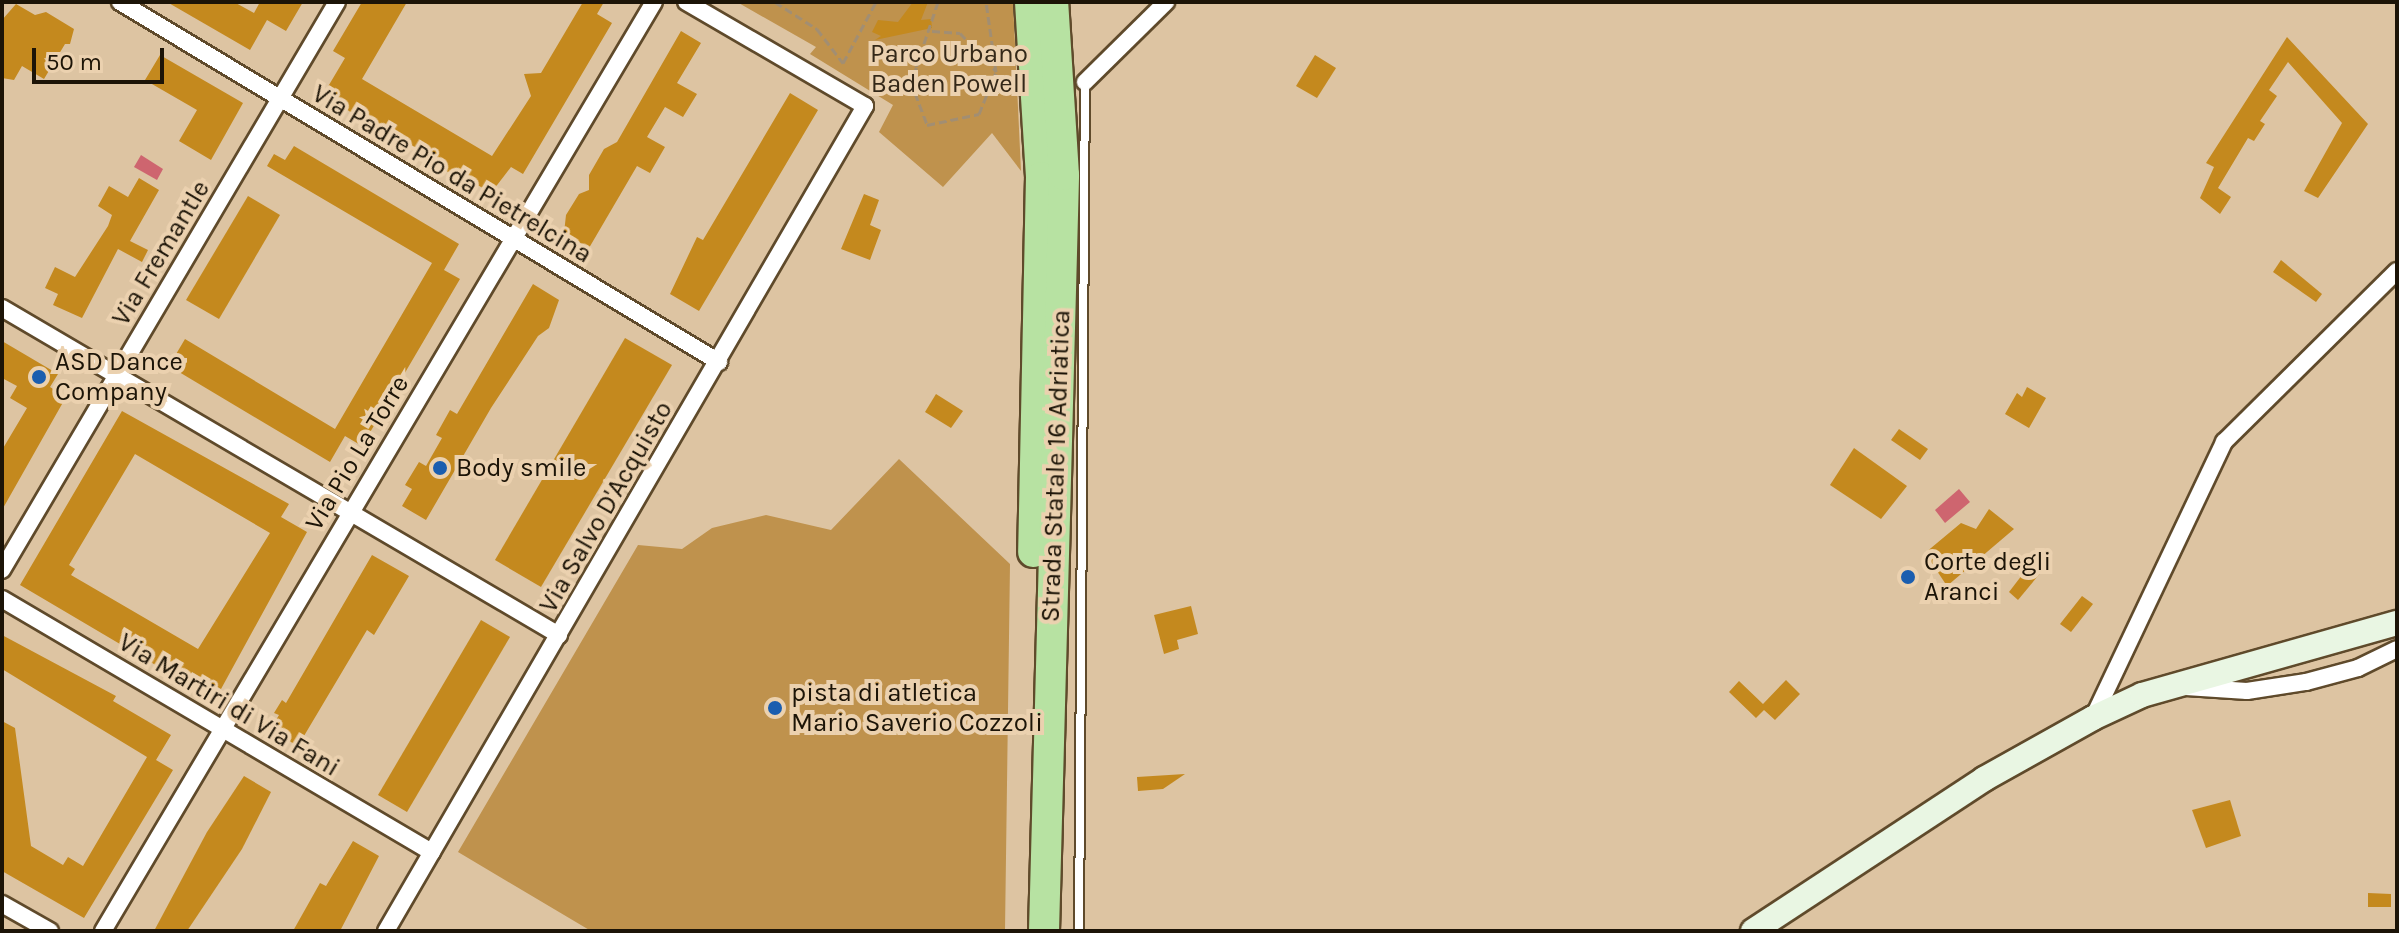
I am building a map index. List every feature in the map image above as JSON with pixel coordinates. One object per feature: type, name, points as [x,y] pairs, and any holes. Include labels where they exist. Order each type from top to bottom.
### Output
[{"type":"highway","name":"Strada Statale 16 Adriatica","points":[[1024,931],[1041,177],[1030,2]]},
{"type":"highway","name":"Strada Statale 16 Adriatica","points":[[1044,931],[1064,175],[1053,2]]},
{"type":"main road","points":[[1753,931],[1984,779],[2093,718],[2177,685],[2397,623]]},
{"type":"street","name":"Via Padre Pio da Pietrelcina","points":[[120,2],[719,362]]},
{"type":"street","name":"Via Fremantle","points":[[2,570],[337,2]]},
{"type":"street","name":"Via Pio La Torre","points":[[103,931],[654,2]]},
{"type":"street","name":"Via Salvo D'Acquisto","points":[[386,931],[865,106],[686,2]]},
{"type":"street","points":[[1085,82],[1166,2]]},
{"type":"street","points":[[2093,718],[2224,442],[2397,271]]},
{"type":"street","points":[[2,308],[559,635]]},
{"type":"street","name":"Via Martiri di Via Fani","points":[[2,599],[432,852]]},
{"type":"street","points":[[2177,685],[2247,691],[2306,682],[2358,668],[2397,649]]},
{"type":"street","points":[[2,904],[50,931]]},
{"type":"lane","points":[[1079,931],[1085,82]]},
{"type":"path","points":[[775,2],[817,29],[843,63],[876,2]]},
{"type":"path","points":[[938,2],[932,31],[916,67],[915,93],[927,125],[979,114],[996,72],[986,2]]},
{"type":"path","points":[[932,31],[960,33],[996,72]]},
{"type":"green space","name":"Parco Urbano Baden Powell","points":[[737,2],[1013,2],[1021,171],[992,133],[943,187],[879,132],[893,105],[810,54],[816,47]]},
{"type":"green space","name":"pista di atletica Mario Saverio Cozzoli","points":[[899,459],[1010,564],[1005,931],[591,931],[458,852],[638,545],[682,549],[712,528],[766,515],[831,530]]},
{"type":"shaded area","points":[[141,155],[163,169],[157,180],[134,167]]},
{"type":"shaded area","points":[[1959,489],[1970,502],[1945,523],[1935,510]]},
{"type":"building","points":[[167,2],[234,2],[254,13],[260,2],[303,2],[286,31],[267,20],[250,50]]},
{"type":"building","points":[[362,2],[407,2],[362,79],[492,156],[531,96],[524,74],[541,73],[583,2],[604,2],[597,14],[612,23],[523,174],[511,167],[491,193],[476,184],[474,188],[323,95],[345,58],[333,51]]},
{"type":"building","points":[[913,2],[928,2],[921,20],[931,19],[932,28],[875,40],[881,36],[872,32],[878,20],[898,22]]},
{"type":"building","points":[[16,4],[35,15],[46,12],[74,29],[70,44],[65,44],[44,79],[22,66],[14,80],[2,78],[2,20]]},
{"type":"building","points":[[681,31],[701,43],[677,83],[697,94],[683,117],[665,107],[647,137],[665,147],[650,173],[637,166],[589,248],[564,233],[566,215],[579,194],[589,190],[589,175],[604,149],[617,142]]},
{"type":"building","points":[[2287,37],[2368,124],[2318,198],[2304,191],[2342,123],[2288,62],[2269,90],[2277,96],[2260,121],[2265,124],[2254,141],[2248,138],[2218,188],[2231,197],[2220,214],[2200,198],[2214,167],[2206,163]]},
{"type":"building","points":[[160,55],[243,103],[211,160],[179,141],[197,110],[145,80]]},
{"type":"building","points":[[1315,55],[1336,68],[1317,98],[1296,86]]},
{"type":"building","points":[[790,93],[818,110],[699,311],[670,294],[697,237],[703,240]]},
{"type":"building","points":[[294,146],[459,244],[444,270],[460,279],[362,446],[345,436],[330,462],[169,366],[185,339],[335,429],[432,263],[267,166],[274,154],[285,160]]},
{"type":"building","points":[[139,178],[159,190],[130,241],[148,250],[142,262],[118,249],[82,318],[53,305],[58,294],[45,288],[55,267],[75,277],[108,226],[112,215],[98,206],[109,186],[128,197]]},
{"type":"building","points":[[864,194],[879,200],[870,225],[881,230],[870,260],[841,249]]},
{"type":"building","points":[[248,196],[280,215],[219,319],[186,300]]},
{"type":"building","points":[[2281,260],[2322,294],[2316,302],[2273,272]]},
{"type":"building","points":[[533,284],[559,300],[549,328],[538,336],[491,408],[426,520],[402,506],[412,489],[405,485],[419,462],[426,466],[442,438],[436,435],[450,410],[457,414]]},
{"type":"building","points":[[625,338],[672,365],[541,587],[495,560]]},
{"type":"building","points":[[2,341],[58,374],[50,387],[66,397],[2,510],[2,450],[27,408],[10,398],[17,386],[2,378]]},
{"type":"building","points":[[2027,387],[2046,398],[2029,428],[2005,414],[2017,393],[2022,397]]},
{"type":"building","points":[[936,394],[963,411],[951,428],[925,412]]},
{"type":"building","points":[[122,411],[289,504],[281,517],[307,532],[221,689],[192,672],[186,683],[20,585]],"holes":[[[135,454],[270,533],[198,649],[71,575],[75,569],[69,565]]]},
{"type":"building","points":[[1899,429],[1928,449],[1920,460],[1891,440]]},
{"type":"building","points":[[1854,448],[1907,486],[1881,519],[1830,485]]},
{"type":"building","points":[[1989,509],[2014,529],[1947,586],[1925,553],[1961,523],[1976,529]]},
{"type":"building","points":[[372,555],[409,576],[374,635],[367,630],[298,746],[270,730],[279,715],[274,713],[282,700],[286,703]]},
{"type":"building","points":[[2036,557],[2047,565],[2018,600],[2009,592]]},
{"type":"building","points":[[2082,596],[2093,604],[2071,632],[2060,624]]},
{"type":"building","points":[[1191,606],[1198,634],[1177,640],[1179,649],[1164,654],[1154,615]]},
{"type":"building","points":[[481,620],[510,637],[407,812],[378,795]]},
{"type":"building","points":[[2,635],[116,696],[113,701],[171,735],[156,760],[173,770],[84,918],[2,871],[2,721],[15,728],[31,846],[63,865],[68,857],[83,866],[147,757],[2,669]]},
{"type":"building","points":[[1786,680],[1800,694],[1775,720],[1764,710],[1756,718],[1729,692],[1739,681],[1763,704]]},
{"type":"building","points":[[1185,774],[1163,789],[1138,791],[1137,777]]},
{"type":"building","points":[[244,776],[271,792],[242,849],[187,931],[154,931],[207,832]]},
{"type":"building","points":[[2230,800],[2241,836],[2206,848],[2192,810]]},
{"type":"building","points":[[353,841],[379,856],[340,931],[293,931],[320,883],[326,886]]},
{"type":"building","points":[[2368,893],[2391,894],[2391,907],[2368,907]]},
{"type":"place","name":"ASD Dance Company","points":[[39,377]]},
{"type":"place","name":"Body smile","points":[[440,468]]},
{"type":"place","name":"Corte degli Aranci","points":[[1908,577]]},
{"type":"place","name":"pista di atletica Mario Saverio Cozzoli","points":[[775,708]]}]
